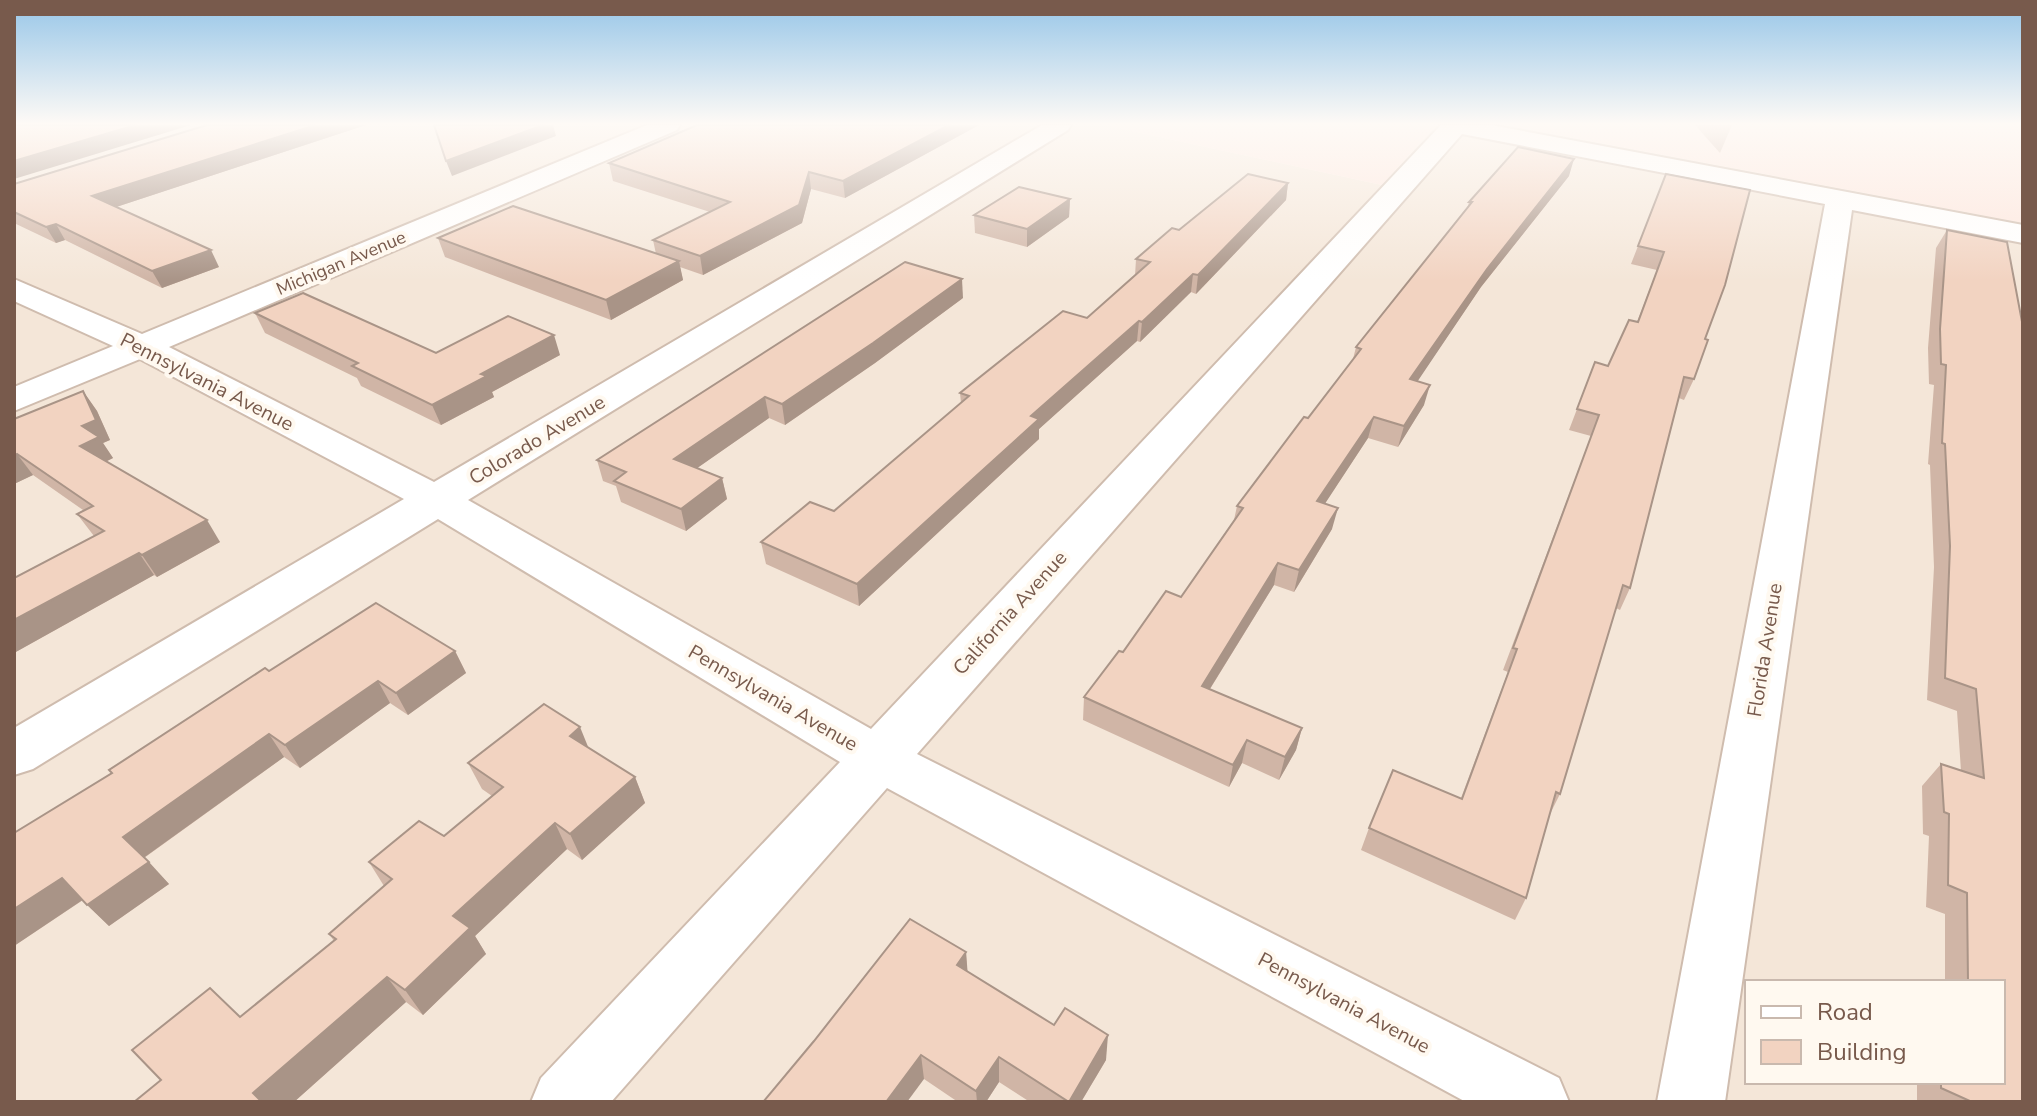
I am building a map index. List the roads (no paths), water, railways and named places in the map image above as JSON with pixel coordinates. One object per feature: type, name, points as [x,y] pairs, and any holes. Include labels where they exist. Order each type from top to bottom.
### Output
[{"type":"street","name":"Michigan Avenue","points":[[14,400],[545,177]]},
{"type":"street","name":"Colorado Avenue","points":[[14,754],[973,177]]},
{"type":"street","name":"California Avenue","points":[[565,1102],[1407,177]]},
{"type":"street","points":[[1729,177],[2023,234]]},
{"type":"street","name":"Florida Avenue","points":[[1691,1102],[1840,198]]},
{"type":"street","name":"Pennsylvania Avenue","points":[[14,289],[143,347],[437,500],[877,758],[1535,1102]]}]
